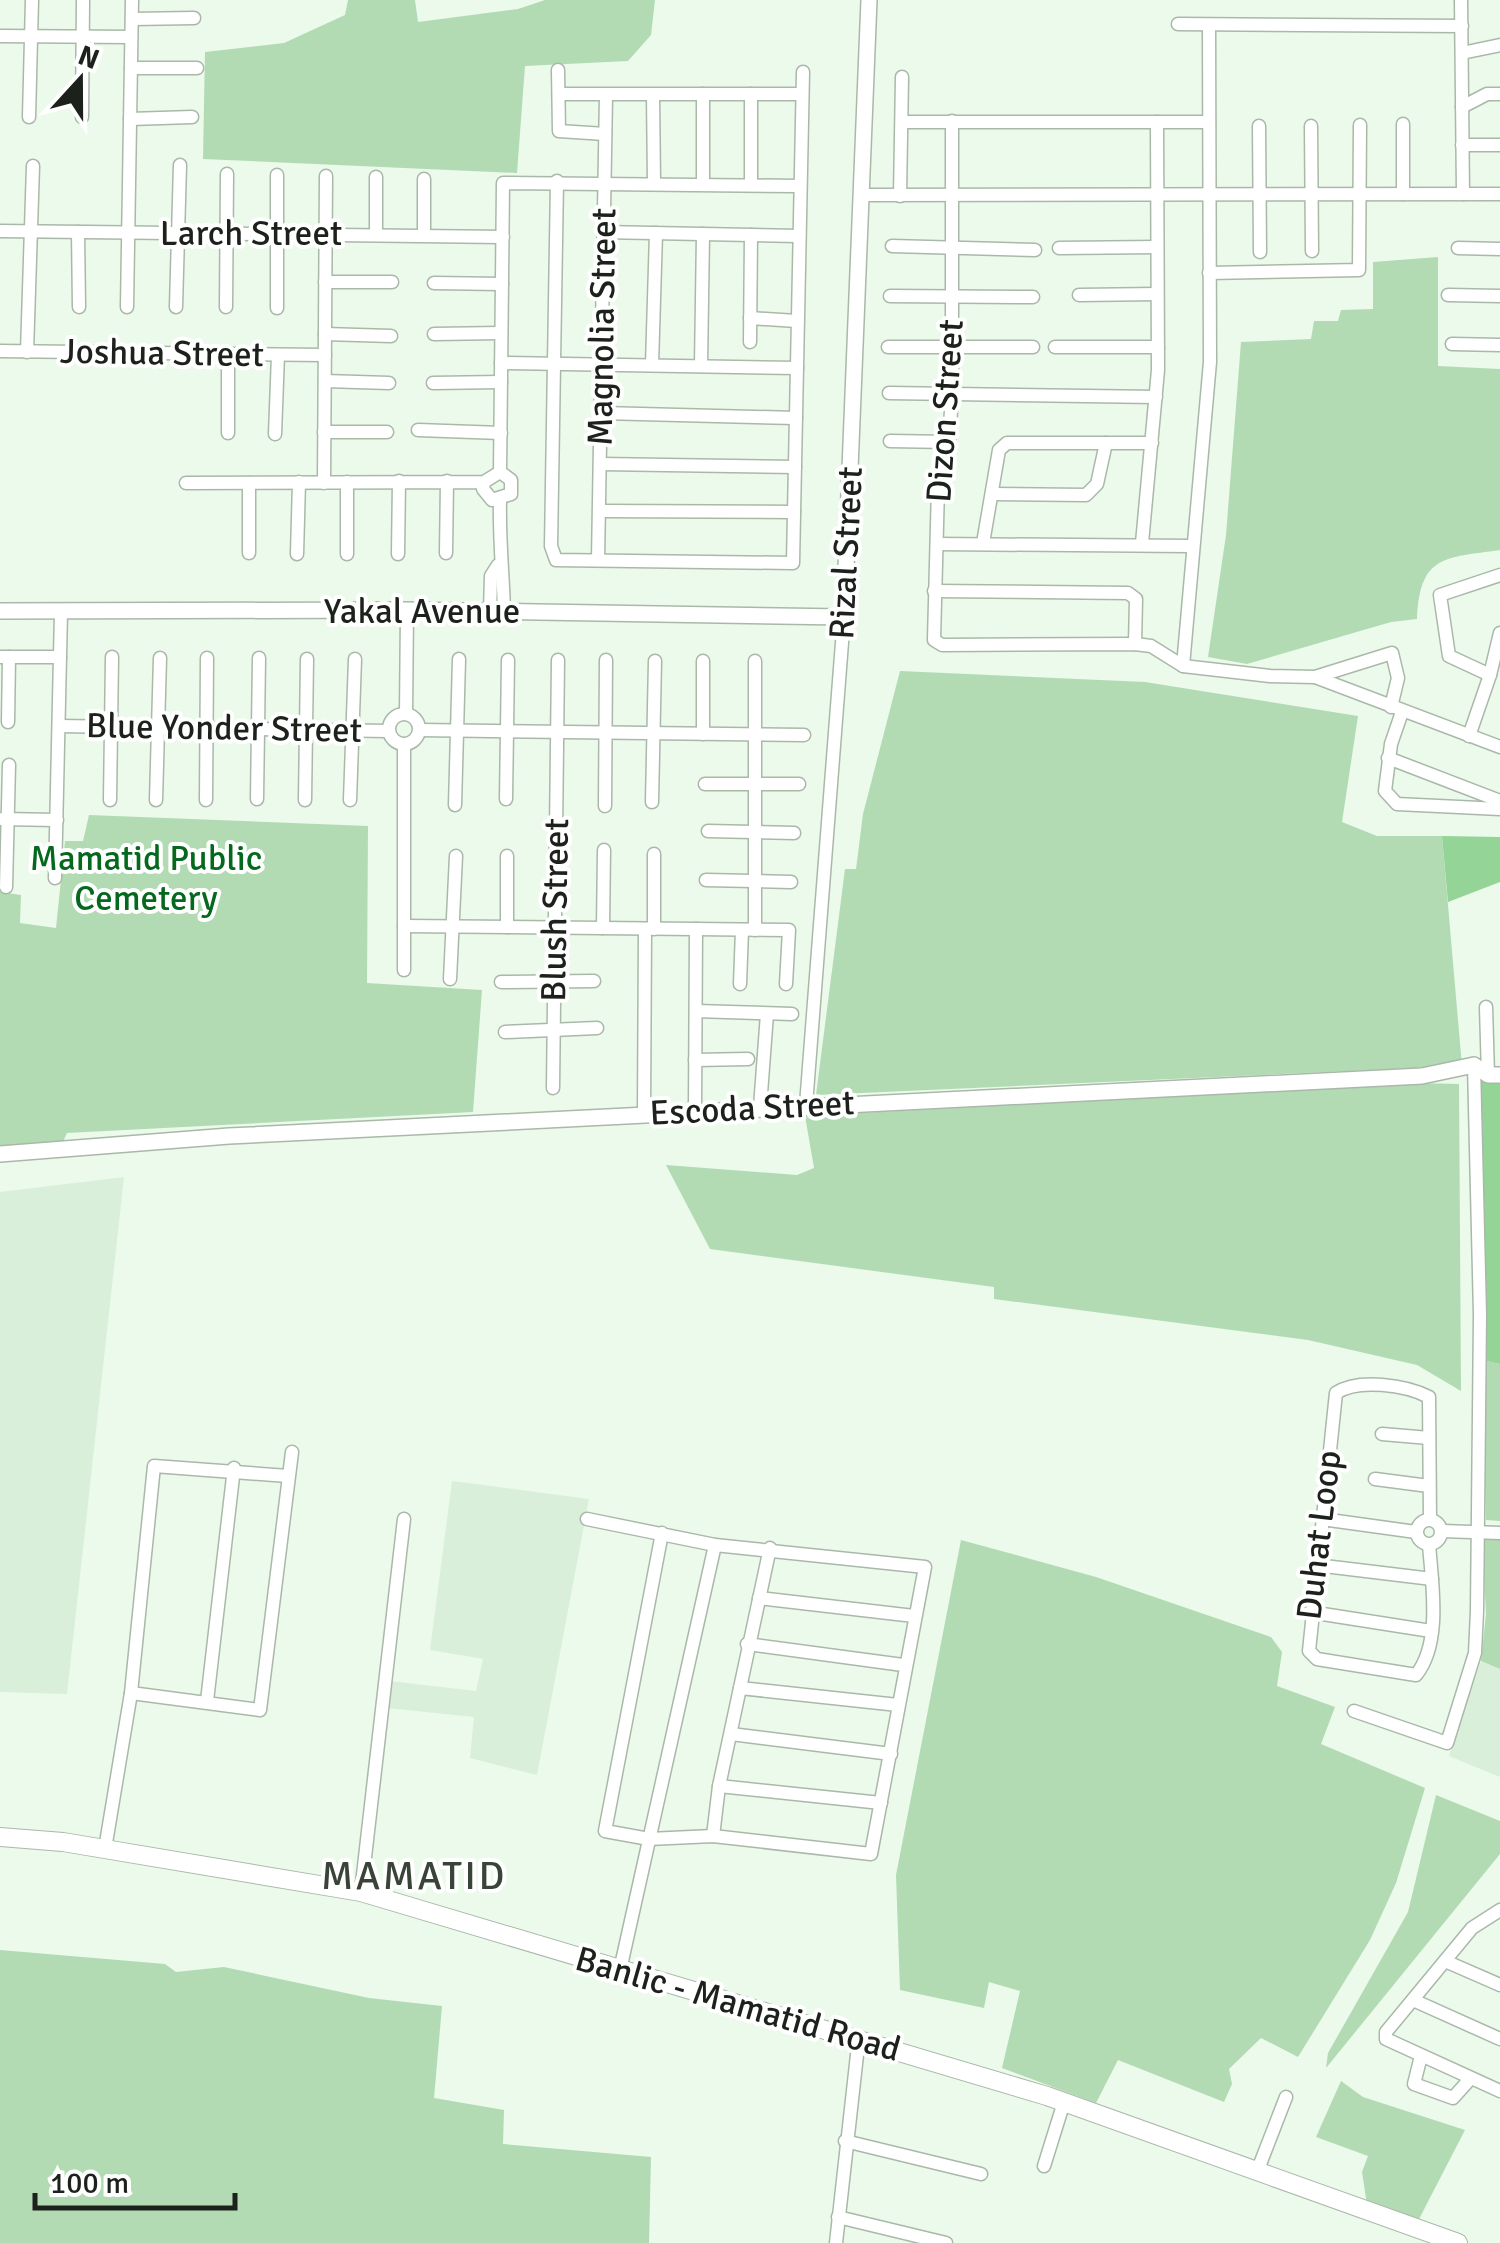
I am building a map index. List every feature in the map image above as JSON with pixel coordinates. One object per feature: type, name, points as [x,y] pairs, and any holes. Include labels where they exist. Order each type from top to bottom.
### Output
[{"type":"main road","name":"Banlic - Mamatid Road","points":[[0,1837],[106,1849],[361,1892],[1064,2102],[1458,2243]]},
{"type":"street","points":[[29,117],[32,0]]},
{"type":"street","points":[[82,117],[83,0]]},
{"type":"street","points":[[126,307],[132,0]]},
{"type":"street","name":"Rizal Street","points":[[806,1105],[844,617],[868,0]]},
{"type":"street","points":[[1462,0],[1462,194]]},
{"type":"street","points":[[132,19],[194,18]]},
{"type":"street","points":[[1178,24],[1462,26]]},
{"type":"street","points":[[1183,666],[1210,362],[1209,25]]},
{"type":"street","points":[[0,36],[131,38]]},
{"type":"street","points":[[1462,54],[1500,45]]},
{"type":"street","points":[[131,68],[196,68]]},
{"type":"street","points":[[558,70],[559,131],[605,134]]},
{"type":"street","points":[[557,181],[551,546],[556,560],[794,563],[803,72]]},
{"type":"street","points":[[900,196],[902,77]]},
{"type":"street","points":[[559,94],[802,94]]},
{"type":"street","name":"Magnolia Street","points":[[598,560],[606,94]]},
{"type":"street","points":[[653,94],[654,183]]},
{"type":"street","points":[[702,94],[703,184]]},
{"type":"street","points":[[751,94],[752,185]]},
{"type":"street","points":[[1462,106],[1487,94],[1500,94]]},
{"type":"street","points":[[130,119],[192,118]]},
{"type":"street","name":"Dizon Street","points":[[952,121],[952,395],[950,442],[938,488],[934,640],[942,644],[1135,644]]},
{"type":"street","points":[[902,122],[1209,122]]},
{"type":"street","points":[[1142,543],[1158,347],[1156,122]]},
{"type":"street","points":[[1403,194],[1404,124]]},
{"type":"street","points":[[1209,272],[1359,270],[1360,125]]},
{"type":"street","points":[[1259,126],[1260,252]]},
{"type":"street","points":[[1311,126],[1312,251]]},
{"type":"street","points":[[1462,145],[1500,146]]},
{"type":"street","points":[[176,307],[180,165]]},
{"type":"street","points":[[27,352],[33,166]]},
{"type":"street","points":[[226,308],[227,174]]},
{"type":"street","points":[[277,174],[277,308]]},
{"type":"street","points":[[324,483],[326,176]]},
{"type":"street","points":[[376,178],[376,233]]},
{"type":"street","points":[[424,179],[424,234]]},
{"type":"street","points":[[497,611],[492,576],[498,565],[500,501],[513,487],[500,472],[503,182],[800,186]]},
{"type":"street","points":[[860,195],[1500,194]]},
{"type":"street","name":"Larch Street","points":[[0,231],[503,237]]},
{"type":"street","points":[[78,232],[79,307]]},
{"type":"street","points":[[602,232],[798,236]]},
{"type":"street","points":[[652,365],[656,233]]},
{"type":"street","points":[[701,366],[703,234]]},
{"type":"street","points":[[750,235],[750,342]]},
{"type":"street","points":[[892,246],[1035,250]]},
{"type":"street","points":[[1060,248],[1157,246]]},
{"type":"street","points":[[1458,248],[1500,249]]},
{"type":"street","points":[[326,282],[392,282]]},
{"type":"street","points":[[434,283],[502,284]]},
{"type":"street","points":[[1079,295],[1157,294]]},
{"type":"street","points":[[890,296],[1033,298]]},
{"type":"street","points":[[1448,296],[1500,296]]},
{"type":"street","points":[[750,318],[798,321]]},
{"type":"street","points":[[434,334],[502,333]]},
{"type":"street","points":[[325,334],[390,336]]},
{"type":"street","points":[[1452,344],[1500,344]]},
{"type":"street","points":[[888,346],[1033,347]]},
{"type":"street","points":[[1055,347],[1158,347]]},
{"type":"street","name":"Joshua Street","points":[[0,352],[325,355]]},
{"type":"street","points":[[228,354],[228,433]]},
{"type":"street","points":[[276,434],[278,354]]},
{"type":"street","points":[[501,362],[797,368]]},
{"type":"street","points":[[325,381],[390,382]]},
{"type":"street","points":[[433,383],[501,382]]},
{"type":"street","points":[[889,394],[1156,397]]},
{"type":"street","points":[[602,413],[796,418]]},
{"type":"street","points":[[418,430],[500,433]]},
{"type":"street","points":[[324,432],[387,432]]},
{"type":"street","points":[[890,441],[950,442]]},
{"type":"street","points":[[983,543],[999,450],[1007,443],[1152,443]]},
{"type":"street","points":[[992,494],[1086,496],[1097,484],[1106,443]]},
{"type":"street","points":[[600,464],[795,467]]},
{"type":"street","points":[[186,483],[484,482],[500,472]]},
{"type":"street","points":[[446,480],[446,553]]},
{"type":"street","points":[[398,481],[398,554]]},
{"type":"street","points":[[298,554],[299,482]]},
{"type":"street","points":[[347,482],[347,554]]},
{"type":"street","points":[[484,482],[486,496],[500,501]]},
{"type":"street","points":[[248,552],[250,483]]},
{"type":"street","points":[[600,511],[794,512]]},
{"type":"street","points":[[937,544],[1191,546]]},
{"type":"street","points":[[1490,675],[1449,656],[1440,595],[1500,576]]},
{"type":"street","points":[[934,591],[1128,593],[1136,599],[1135,644],[1151,646],[1183,666],[1315,677],[1500,747]]},
{"type":"street","points":[[406,714],[407,610]]},
{"type":"street","name":"Yakal Avenue","points":[[0,611],[407,610],[844,617]]},
{"type":"street","points":[[55,878],[61,612]]},
{"type":"street","points":[[1469,736],[1500,633]]},
{"type":"street","points":[[1315,677],[1392,653],[1398,678],[1384,792],[1397,804],[1500,805]]},
{"type":"street","points":[[8,722],[4,657],[60,657]]},
{"type":"street","points":[[110,800],[112,657]]},
{"type":"street","points":[[156,800],[160,658]]},
{"type":"street","points":[[206,800],[208,658]]},
{"type":"street","points":[[256,799],[259,658]]},
{"type":"street","points":[[305,800],[307,658]]},
{"type":"street","points":[[350,800],[355,659]]},
{"type":"street","points":[[454,805],[459,660]]},
{"type":"street","points":[[506,798],[508,660]]},
{"type":"street","name":"Blush Street","points":[[553,1088],[558,660]]},
{"type":"street","points":[[605,806],[606,660]]},
{"type":"street","points":[[652,802],[655,660]]},
{"type":"street","points":[[703,661],[703,734]]},
{"type":"street","points":[[740,984],[756,881],[755,661]]},
{"type":"street","points":[[406,714],[417,721],[420,730],[415,741],[404,745],[392,739],[389,731],[393,718],[406,714]]},
{"type":"street","name":"Blue Yonder Street","points":[[59,726],[389,731]]},
{"type":"street","points":[[420,730],[804,735]]},
{"type":"street","points":[[404,745],[404,970]]},
{"type":"street","points":[[1388,758],[1500,805]]},
{"type":"street","points":[[6,886],[4,819],[9,765]]},
{"type":"street","points":[[705,784],[800,784]]},
{"type":"street","points":[[4,819],[58,820]]},
{"type":"street","points":[[708,831],[794,833]]},
{"type":"street","points":[[602,928],[604,850]]},
{"type":"street","points":[[644,1113],[654,854]]},
{"type":"street","points":[[450,979],[456,856]]},
{"type":"street","points":[[507,856],[507,927]]},
{"type":"street","points":[[706,880],[791,882]]},
{"type":"street","points":[[404,926],[789,930],[786,984]]},
{"type":"street","points":[[695,1110],[696,929]]},
{"type":"street","points":[[501,982],[594,981]]},
{"type":"street","points":[[1354,1712],[1443,1743],[1453,1737],[1475,1653],[1474,1530],[1486,1008]]},
{"type":"street","points":[[696,1012],[792,1014]]},
{"type":"street","points":[[760,1108],[767,1014]]},
{"type":"street","points":[[505,1032],[597,1028]]},
{"type":"street","points":[[695,1060],[748,1059]]},
{"type":"street","name":"Escoda Street","points":[[0,1154],[229,1136],[695,1110],[1487,1072]]},
{"type":"street","name":"Duhat Loop","points":[[1429,1544],[1431,1631],[1424,1665],[1416,1675],[1317,1660],[1307,1641],[1310,1612],[1336,1393],[1349,1384],[1416,1390],[1429,1397],[1430,1519]]},
{"type":"street","points":[[1382,1434],[1429,1438]]},
{"type":"street","points":[[130,1693],[260,1710],[292,1452]]},
{"type":"street","points":[[106,1849],[130,1693],[154,1466],[234,1468],[288,1476]]},
{"type":"street","points":[[207,1701],[234,1468]]},
{"type":"street","points":[[1375,1480],[1429,1486]]},
{"type":"street","points":[[587,1519],[662,1533],[715,1545],[924,1567],[871,1854],[714,1836],[649,1839],[605,1831],[662,1533]]},
{"type":"street","points":[[1322,1519],[1416,1532]]},
{"type":"street","points":[[1430,1519],[1439,1522],[1442,1531],[1438,1541],[1429,1544],[1420,1540],[1416,1532],[1420,1522],[1430,1519]]},
{"type":"street","points":[[361,1892],[404,1520]]},
{"type":"street","points":[[1442,1531],[1500,1533]]},
{"type":"street","points":[[620,1970],[715,1545]]},
{"type":"street","points":[[714,1836],[719,1786],[770,1548]]},
{"type":"street","points":[[1316,1565],[1432,1579]]},
{"type":"street","points":[[760,1598],[914,1616]]},
{"type":"street","points":[[1310,1612],[1431,1631]]},
{"type":"street","points":[[748,1644],[903,1665]]},
{"type":"street","points":[[740,1688],[898,1705]]},
{"type":"street","points":[[731,1734],[890,1754]]},
{"type":"street","points":[[719,1786],[881,1804]]},
{"type":"street","points":[[1500,1910],[1482,1922],[1386,2032],[1386,2039],[1500,2091]]},
{"type":"street","points":[[1482,1922],[1500,1930]]},
{"type":"street","points":[[1445,1962],[1500,1985]]},
{"type":"street","points":[[1413,2000],[1500,2039]]},
{"type":"street","points":[[836,2243],[859,2038]]},
{"type":"street","points":[[1421,2056],[1414,2084],[1454,2098],[1470,2080]]},
{"type":"street","points":[[1258,2172],[1286,2097]]},
{"type":"street","points":[[1044,2166],[1064,2102]]},
{"type":"street","points":[[845,2140],[981,2174]]},
{"type":"street","points":[[838,2216],[946,2243]]},
{"type":"shaded area","points":[[124,1177],[67,1694],[0,1692],[0,1192]]},
{"type":"shaded area","points":[[452,1481],[589,1499],[537,1775],[470,1758],[474,1717],[387,1708],[390,1681],[476,1691],[483,1659],[430,1650]]},
{"type":"shaded area","points":[[1481,1661],[1500,1669],[1500,1777],[1449,1756]]},
{"type":"green space","points":[[348,0],[415,0],[418,22],[518,9],[545,0],[655,0],[651,35],[628,61],[525,66],[517,173],[203,159],[205,52],[284,43],[345,15]]},
{"type":"green space","points":[[1438,257],[1438,366],[1500,369],[1500,550],[1450,558],[1430,571],[1423,582],[1417,619],[1391,622],[1247,664],[1208,657],[1226,535],[1241,342],[1311,339],[1314,321],[1338,321],[1341,310],[1373,309],[1373,262]]},
{"type":"green space","points":[[900,671],[1145,682],[1358,716],[1342,822],[1377,836],[1442,836],[1462,1066],[816,1095],[845,869],[856,869],[863,814]]},
{"type":"green space","name":"Mamatid Public Cemetery","points":[[89,815],[368,826],[367,983],[482,990],[473,1112],[67,1133],[62,1144],[0,1148],[0,892],[21,895],[20,923],[56,928],[65,841],[83,841]]},
{"type":"green space","points":[[1442,836],[1500,837],[1500,882],[1448,902]]},
{"type":"green space","points":[[1472,1082],[1500,1082],[1500,1364],[1482,1360]]},
{"type":"green space","points":[[1418,1083],[1459,1084],[1461,1391],[1417,1365],[1308,1340],[994,1299],[994,1287],[710,1249],[666,1165],[797,1175],[814,1168],[805,1116]]},
{"type":"green space","points":[[1482,1360],[1500,1364],[1500,1521],[1486,1520]]},
{"type":"green space","points":[[1482,1538],[1500,1540],[1500,1669],[1481,1661],[1486,1614]]},
{"type":"green space","points":[[961,1540],[1096,1577],[1271,1637],[1282,1652],[1277,1686],[1335,1707],[1321,1744],[1425,1788],[1396,1883],[1370,1940],[1298,2057],[1261,2038],[1229,2069],[1232,2084],[1224,2102],[1118,2060],[1096,2103],[1002,2068],[1020,1991],[989,1982],[984,2008],[900,1990],[896,1875]]},
{"type":"green space","points":[[1436,1795],[1500,1821],[1500,1854],[1326,2068],[1328,2053],[1408,1912]]},
{"type":"green space","points":[[0,1950],[165,1964],[176,1972],[224,1967],[369,1998],[442,2006],[434,2098],[504,2110],[503,2144],[651,2157],[649,2243],[0,2243]]},
{"type":"green space","points":[[1341,2081],[1363,2097],[1465,2130],[1418,2221],[1367,2205],[1362,2172],[1368,2156],[1316,2137]]},
{"type":"district","name":"MAMATID","points":[[414,1876]]}]
